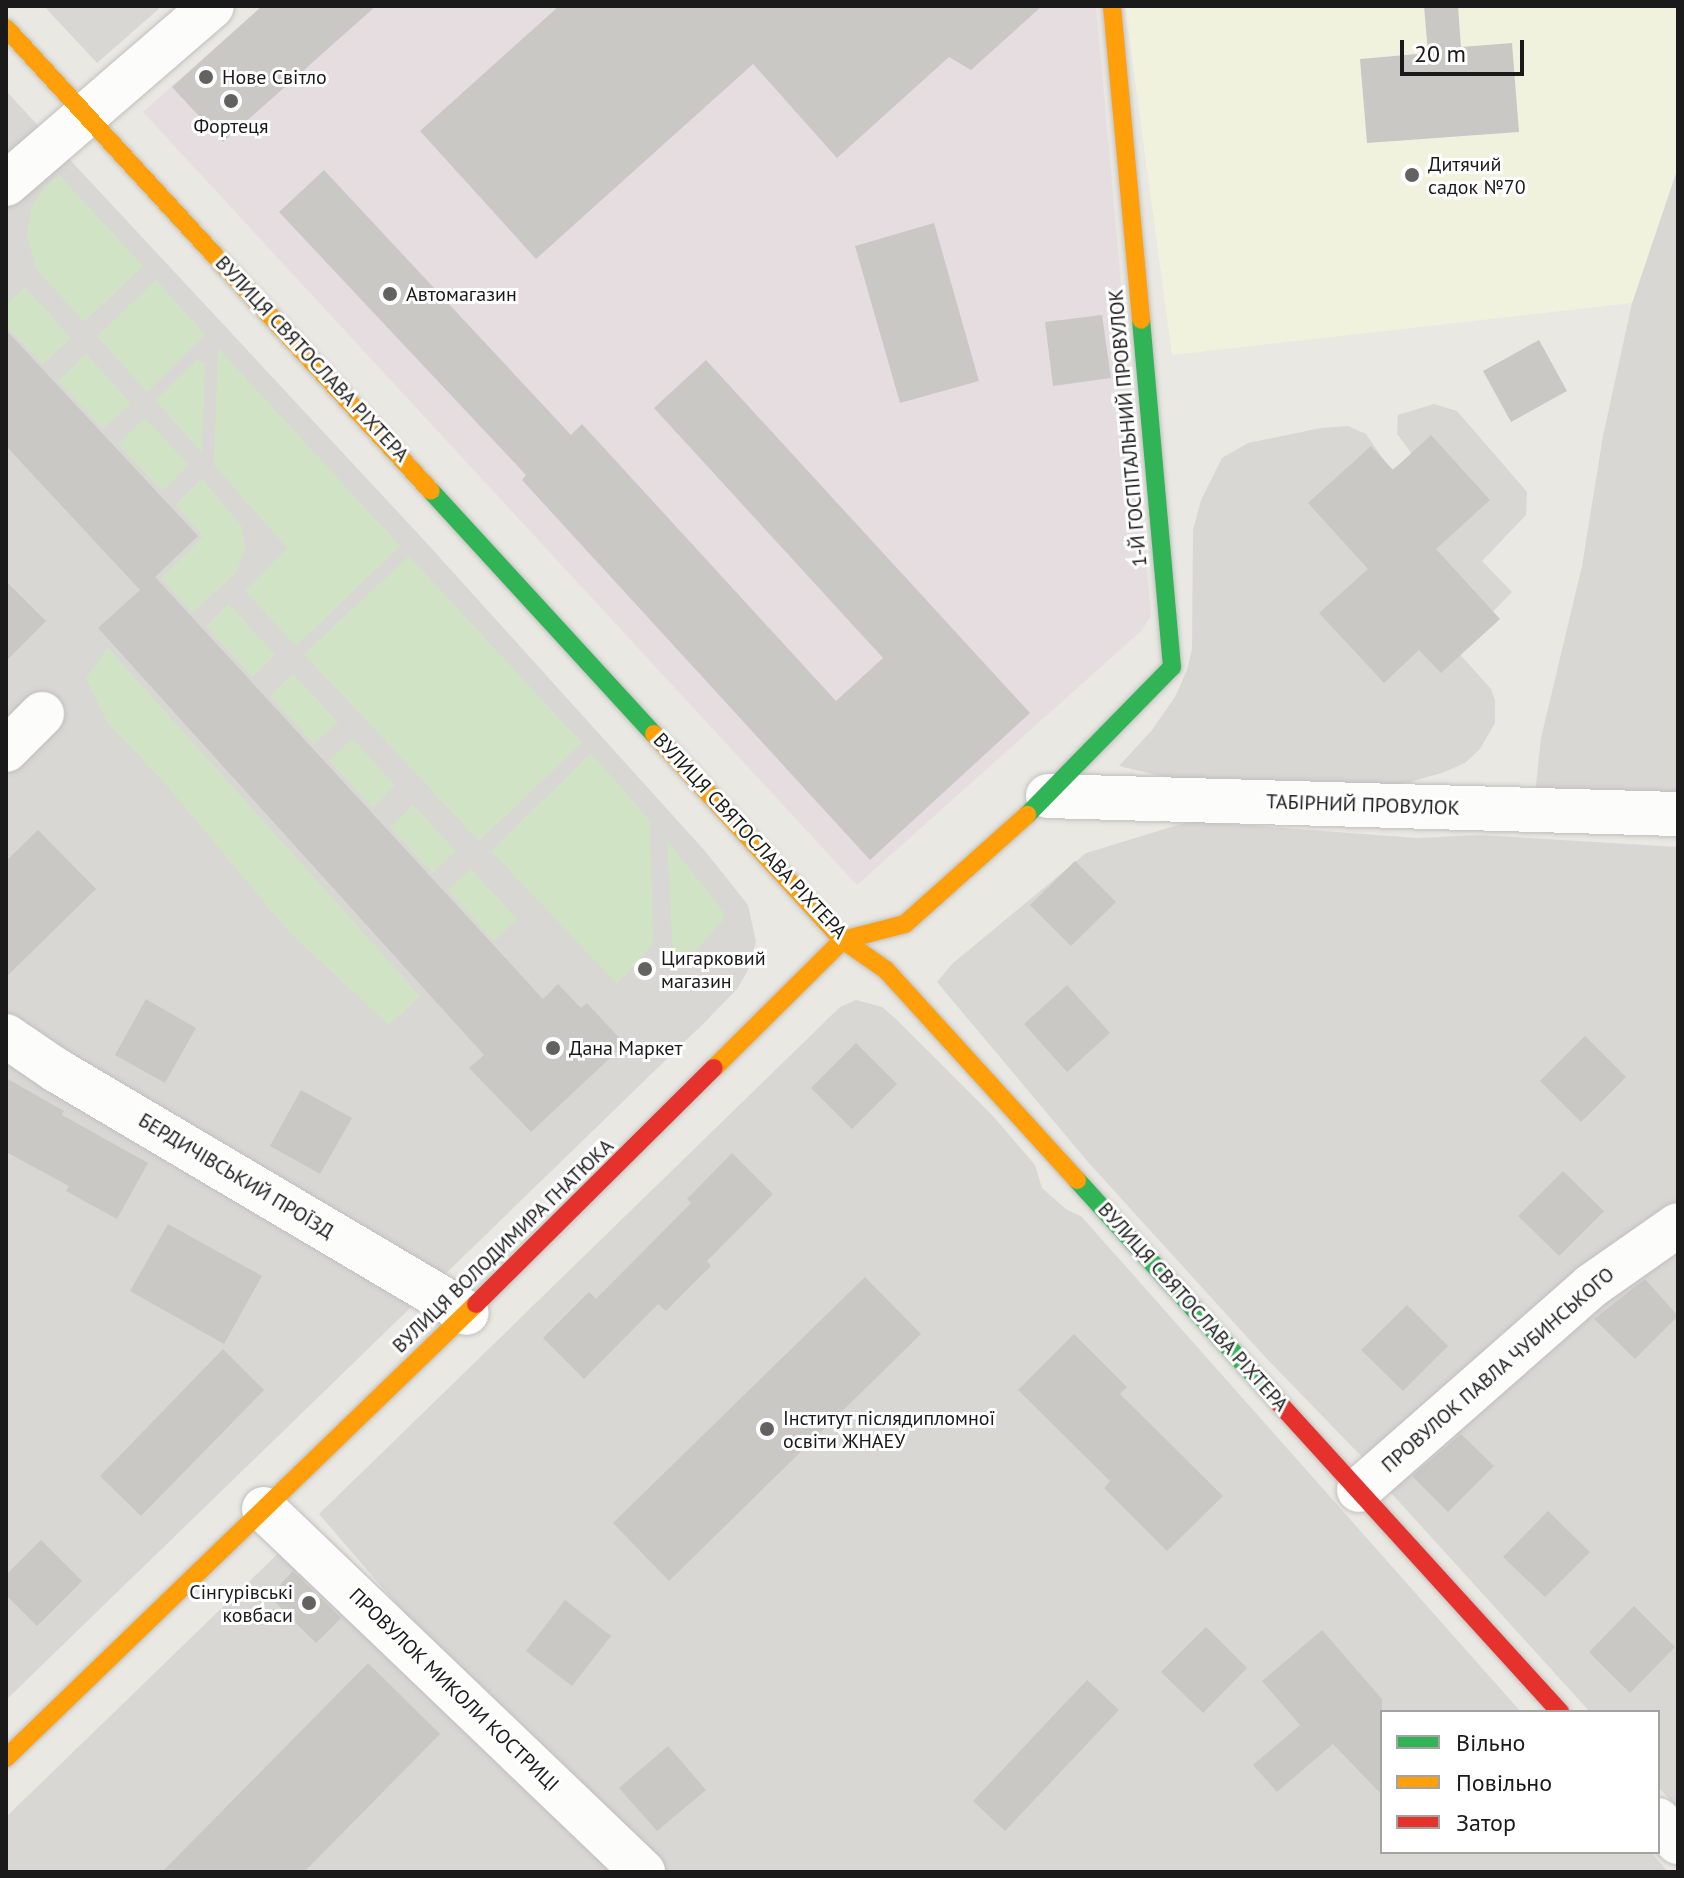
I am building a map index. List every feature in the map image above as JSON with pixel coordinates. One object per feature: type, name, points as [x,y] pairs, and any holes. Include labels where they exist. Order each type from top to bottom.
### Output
[{"type":"main road","name":"1-Й ГОСПІТАЛЬНИЙ ПРОВУЛОК","points":[[1048,796],[1172,667],[1112,6]]},
{"type":"main road","name":"ВУЛИЦЯ СВЯТОСЛАВА РІХТЕРА","points":[[6,28],[843,940],[886,970],[1558,1710]]},
{"type":"main road","points":[[843,940],[905,924],[1048,796]]},
{"type":"main road","name":"ВУЛИЦЯ ВОЛОДИМИРА ГНАТЮКА","points":[[6,1758],[467,1313],[843,940]]},
{"type":"street","points":[[6,184],[85,112],[212,6]]},
{"type":"street","points":[[6,750],[42,714]]},
{"type":"street","name":"ТАБІРНИЙ ПРОВУЛОК","points":[[1048,796],[1678,814]]},
{"type":"street","name":"БЕРДИЧІВСЬКИЙ ПРОЇЗД","points":[[6,1036],[56,1070],[467,1313]]},
{"type":"street","name":"ПРОВУЛОК ПАВЛА ЧУБИНСЬКОГО","points":[[1359,1490],[1591,1286],[1678,1225]]},
{"type":"street","name":"ПРОВУЛОК МИКОЛИ КОСТРИЦІ","points":[[264,1509],[643,1872]]},
{"type":"street","points":[[1660,1822],[1678,1842]]},
{"type":"shaded area","points":[[44,6],[162,6],[97,63]]},
{"type":"shaded area","points":[[262,6],[1096,6],[1151,616],[1141,631],[857,885],[143,112]]},
{"type":"shaded area","name":"Дитячий садок №70","points":[[1125,6],[1678,6],[1678,167],[1632,303],[1172,355]]},
{"type":"shaded area","points":[[6,91],[423,539],[705,851],[748,905],[756,942],[747,972],[737,989],[703,1024],[6,1700]]},
{"type":"shaded area","points":[[1678,167],[1678,803],[1535,795],[1541,738],[1582,566],[1603,436],[1632,303]]},
{"type":"shaded area","points":[[1434,404],[1457,411],[1527,492],[1526,515],[1482,561],[1512,592],[1456,650],[1491,689],[1495,700],[1495,723],[1480,749],[1465,763],[1442,773],[1394,786],[1230,786],[1165,777],[1119,766],[1152,730],[1175,697],[1187,670],[1192,649],[1193,530],[1201,500],[1222,458],[1248,443],[1321,428],[1348,426],[1366,434],[1391,470],[1413,455],[1397,434],[1398,415]]},
{"type":"shaded area","points":[[1191,821],[1417,838],[1480,835],[1678,847],[1678,1196],[1673,1212],[1369,1461],[1267,1359],[1088,1162],[937,982],[952,964],[1086,853]]},
{"type":"shaded area","points":[[856,1000],[882,1007],[993,1116],[1035,1165],[1042,1188],[1067,1210],[1081,1216],[1519,1710],[1380,1710],[1380,1854],[1653,1854],[1668,1872],[663,1872],[406,1615],[319,1514],[840,1007]]},
{"type":"shaded area","points":[[1678,1237],[1678,1808],[1660,1789],[1660,1710],[1588,1710],[1383,1484]]},
{"type":"shaded area","points":[[294,1538],[618,1872],[6,1872],[6,1817]]},
{"type":"green space","points":[[59,175],[143,266],[84,322],[37,270],[27,237],[31,208],[45,187]]},
{"type":"green space","points":[[156,280],[205,335],[147,392],[97,336]]},
{"type":"green space","points":[[25,287],[71,338],[42,364],[6,326],[6,305]]},
{"type":"green space","points":[[218,348],[400,546],[296,646],[245,591],[287,548],[214,465]]},
{"type":"green space","points":[[86,354],[131,403],[103,429],[58,381]]},
{"type":"green space","points":[[197,360],[205,363],[202,453],[155,400]]},
{"type":"green space","points":[[145,418],[189,465],[162,491],[118,444]]},
{"type":"green space","points":[[202,479],[242,527],[245,550],[237,571],[193,613],[161,578],[203,537],[176,505]]},
{"type":"green space","points":[[409,556],[582,743],[479,841],[304,654]]},
{"type":"green space","points":[[229,604],[275,655],[252,677],[206,626]]},
{"type":"green space","points":[[108,648],[420,996],[389,1025],[290,933],[162,780],[107,722],[86,678]]},
{"type":"green space","points":[[293,674],[338,722],[314,744],[270,696]]},
{"type":"green space","points":[[352,738],[395,785],[373,808],[329,761]]},
{"type":"green space","points":[[591,753],[650,821],[653,944],[617,984],[491,851]]},
{"type":"green space","points":[[413,805],[456,851],[432,873],[390,827]]},
{"type":"green space","points":[[667,840],[724,913],[723,920],[690,957],[673,951]]},
{"type":"green space","points":[[471,869],[517,919],[494,941],[448,890]]},
{"type":"building","points":[[262,6],[376,6],[223,142],[172,87]]},
{"type":"building","points":[[559,6],[1042,6],[971,70],[949,57],[837,158],[753,64],[536,259],[420,131]]},
{"type":"building","name":"Дитячий садок №70","points":[[1424,6],[1458,6],[1461,47],[1512,43],[1519,132],[1367,143],[1360,59],[1428,53]]},
{"type":"building","points":[[324,170],[571,435],[582,424],[836,701],[883,658],[654,408],[706,360],[1030,713],[870,860],[522,480],[526,475],[279,212]]},
{"type":"building","points":[[934,223],[979,381],[900,403],[855,246]]},
{"type":"building","points":[[1102,315],[1111,378],[1053,386],[1045,322]]},
{"type":"building","points":[[6,330],[198,536],[155,577],[543,999],[558,984],[581,1008],[587,1003],[625,1044],[531,1132],[469,1068],[484,1055],[98,628],[140,590],[6,446]]},
{"type":"building","points":[[1539,340],[1567,391],[1511,422],[1483,371]]},
{"type":"building","points":[[1431,435],[1490,500],[1436,549],[1500,619],[1441,673],[1419,650],[1384,683],[1319,613],[1368,569],[1308,503],[1371,446],[1393,470]]},
{"type":"building","points":[[6,581],[46,621],[6,661]]},
{"type":"building","points":[[38,830],[96,889],[6,977],[6,861]]},
{"type":"building","points":[[1075,861],[1116,902],[1071,946],[1030,905]]},
{"type":"building","points":[[1067,985],[1110,1033],[1067,1072],[1024,1024]]},
{"type":"building","points":[[146,999],[196,1028],[165,1083],[115,1055]]},
{"type":"building","points":[[1585,1036],[1626,1077],[1581,1122],[1540,1081]]},
{"type":"building","points":[[856,1043],[897,1084],[852,1129],[811,1088]]},
{"type":"building","points":[[6,1078],[64,1111],[62,1115],[148,1163],[117,1219],[66,1191],[69,1186],[6,1152]]},
{"type":"building","points":[[301,1090],[352,1118],[320,1174],[270,1146]]},
{"type":"building","points":[[732,1153],[773,1194],[707,1261],[711,1266],[666,1311],[658,1304],[584,1379],[543,1338],[589,1292],[596,1299],[691,1203],[687,1199]]},
{"type":"building","points":[[1563,1171],[1604,1211],[1559,1256],[1518,1216]]},
{"type":"building","points":[[168,1224],[262,1276],[224,1344],[130,1291]]},
{"type":"building","name":"Інститут післядипломної освіти ЖНАЕУ","points":[[865,1277],[921,1334],[669,1581],[613,1523]]},
{"type":"building","points":[[1645,1279],[1678,1316],[1635,1359],[1594,1319]]},
{"type":"building","points":[[1407,1305],[1448,1346],[1403,1391],[1361,1350]]},
{"type":"building","points":[[1074,1334],[1127,1387],[1120,1394],[1223,1496],[1167,1551],[1104,1488],[1110,1481],[1018,1390]]},
{"type":"building","points":[[223,1349],[264,1390],[141,1516],[100,1476]]},
{"type":"building","points":[[1461,1434],[1494,1466],[1448,1512],[1412,1476]]},
{"type":"building","points":[[1548,1511],[1590,1552],[1545,1597],[1503,1557]]},
{"type":"building","points":[[41,1540],[82,1581],[37,1626],[6,1595],[6,1575]]},
{"type":"building","name":"Сінгурівські ковбаси","points":[[293,1571],[341,1618],[316,1643],[269,1596]]},
{"type":"building","points":[[565,1600],[611,1636],[572,1686],[526,1651]]},
{"type":"building","points":[[1634,1606],[1675,1647],[1630,1693],[1589,1652]]},
{"type":"building","points":[[1206,1627],[1247,1668],[1203,1713],[1161,1672]]},
{"type":"building","points":[[1322,1630],[1382,1699],[1380,1793],[1333,1744],[1277,1792],[1253,1765],[1300,1725],[1262,1681]]},
{"type":"building","points":[[368,1663],[440,1734],[304,1872],[162,1872]]},
{"type":"building","points":[[1087,1680],[1119,1710],[1005,1831],[973,1801]]},
{"type":"building","points":[[668,1746],[706,1790],[657,1831],[619,1788]]},
{"type":"traffic: fast","points":[[1027,815],[1172,667],[1141,320]]},
{"type":"traffic: fast","points":[[431,491],[654,734]]},
{"type":"traffic: fast","points":[[1077,1180],[1279,1403]]},
{"type":"traffic: slow","points":[[1112,6],[1141,320]]},
{"type":"traffic: slow","points":[[6,28],[431,491]]},
{"type":"traffic: slow","points":[[654,734],[843,940],[886,970],[1077,1180]]},
{"type":"traffic: slow","points":[[714,1068],[843,940],[905,924],[1027,815]]},
{"type":"traffic: slow","points":[[6,1758],[476,1304]]},
{"type":"traffic: jam","points":[[476,1304],[714,1068]]},
{"type":"traffic: jam","points":[[1279,1403],[1558,1710]]},
{"type":"place","name":"Нове Світло","points":[[206,77]]},
{"type":"place","name":"Фортеця","points":[[231,101]]},
{"type":"place","name":"Дитячий садок №70","points":[[1412,175]]},
{"type":"place","name":"Автомагазин","points":[[390,294]]},
{"type":"place","name":"Цигарковий магазин","points":[[645,969]]},
{"type":"place","name":"Дана Маркет","points":[[553,1048]]},
{"type":"place","name":"Інститут післядипломної освіти ЖНАЕУ","points":[[767,1429]]},
{"type":"place","name":"Сінгурівські ковбаси","points":[[309,1603]]}]
